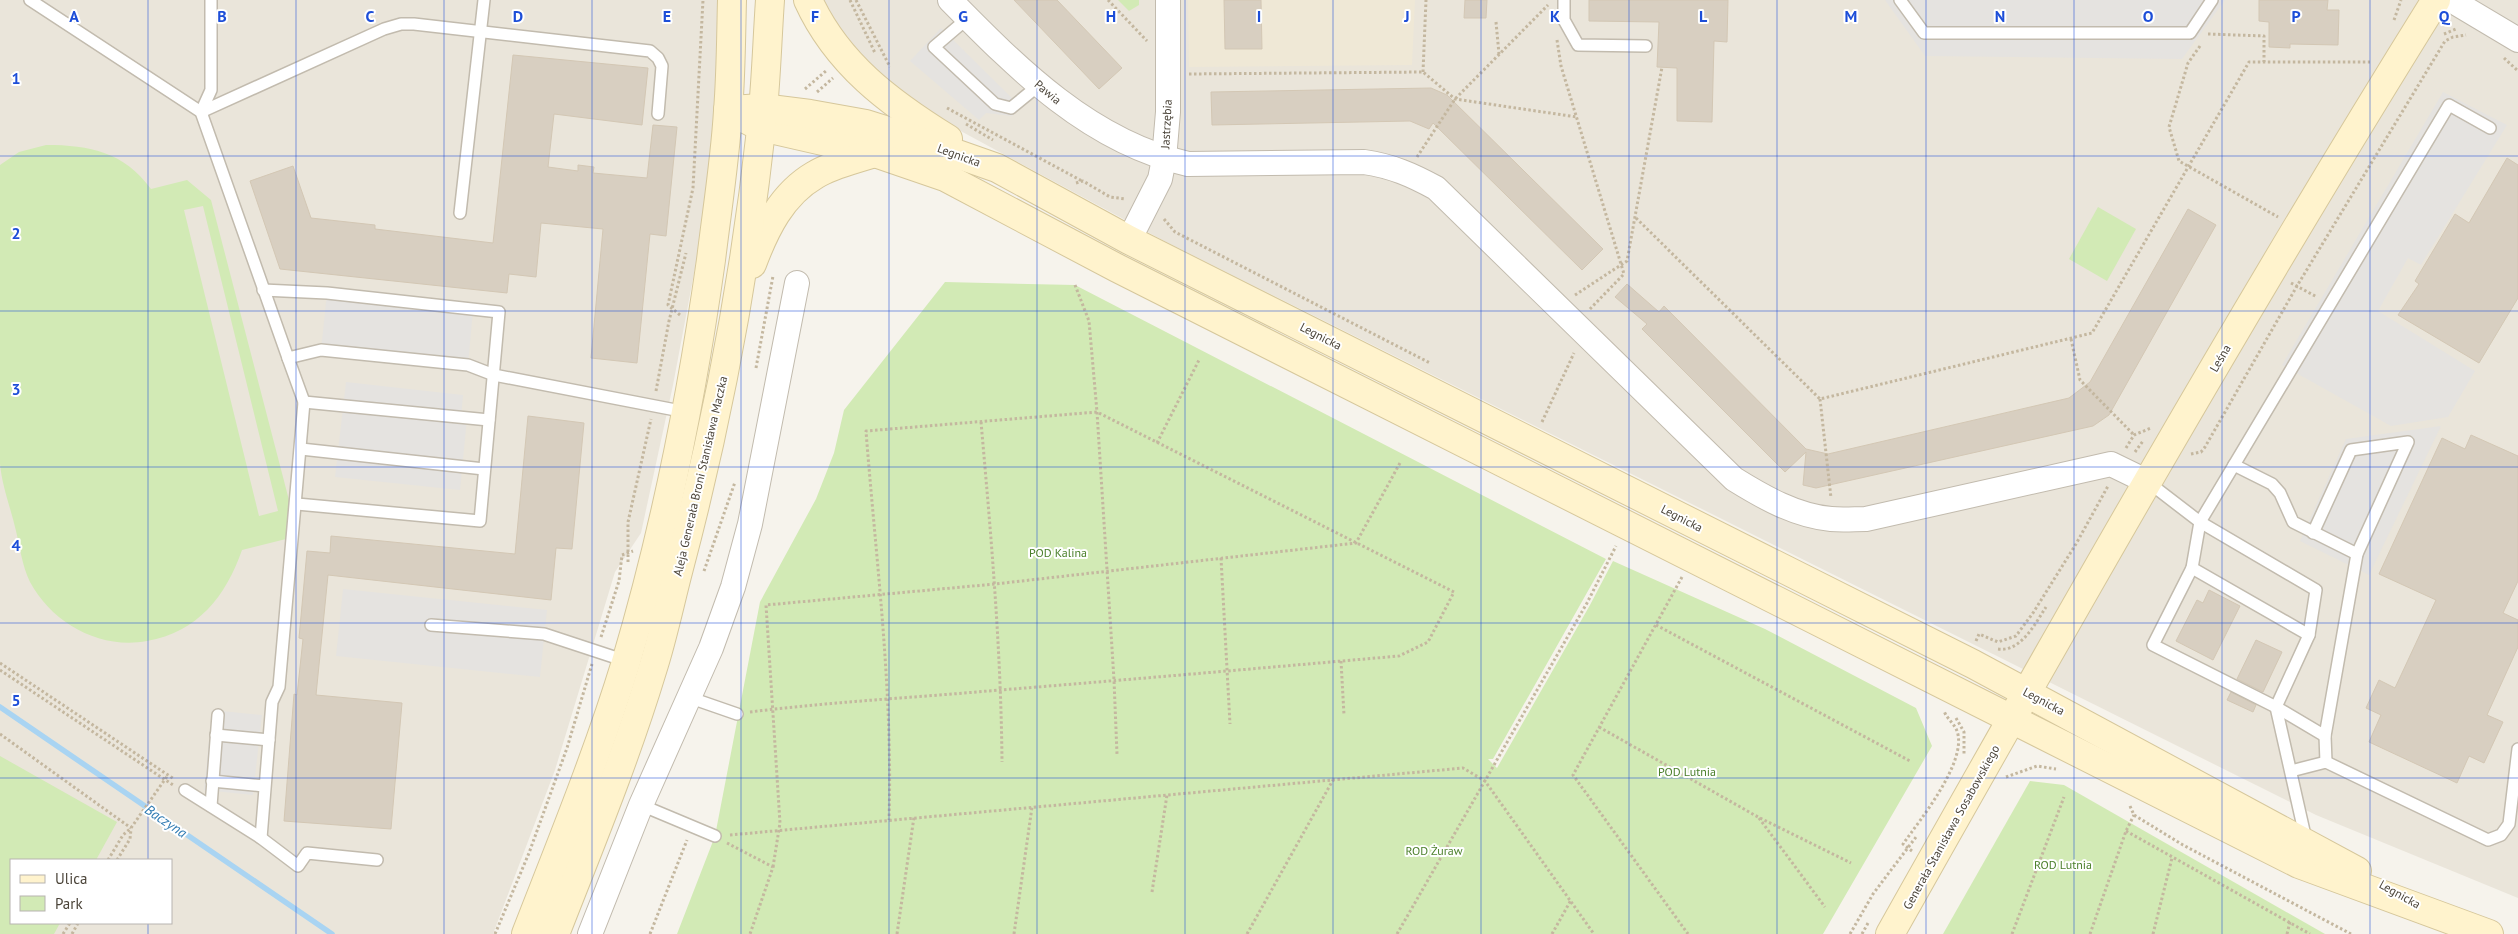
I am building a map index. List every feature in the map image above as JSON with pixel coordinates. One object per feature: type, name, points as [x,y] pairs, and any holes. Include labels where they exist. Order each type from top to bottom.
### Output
[{"type":"main road","name":"Aleja Generała Broni Stanisława Maczka","points":[[526,934],[594,759],[626,661],[662,526],[686,412],[706,296],[723,168],[728,110],[732,0]]},
{"type":"main road","name":"Aleja Generała Broni Stanisława Maczka","points":[[555,934],[620,764],[653,670],[697,495],[737,308],[762,118],[770,0]]},
{"type":"main road","points":[[808,0],[818,22],[861,77],[904,112],[1002,154]]},
{"type":"main road","name":"Leśna","points":[[2011,720],[2349,139],[2436,0]]},
{"type":"main road","name":"Legnicka","points":[[728,110],[762,118],[945,177],[1952,701],[2011,720],[2299,864],[2428,910]]},
{"type":"main road","name":"Legnicka","points":[[762,118],[810,114],[866,124],[1002,154],[1130,240],[2027,692],[2428,910]]},
{"type":"main road","points":[[737,308],[760,243],[777,209],[815,175],[836,165],[875,153]]},
{"type":"main road","name":"Generała Stanisława Sosabowskiego","points":[[1880,928],[1974,762],[2011,720]]},
{"type":"main road","points":[[2428,910],[2489,934]]},
{"type":"street","name":"Pawia","points":[[950,0],[1039,85],[1089,124],[1164,158]]},
{"type":"street","name":"Jastrzębia","points":[[1130,240],[1160,179],[1164,158],[1168,112],[1168,0]]},
{"type":"street","points":[[2451,0],[2518,40]]},
{"type":"street","points":[[1164,158],[1188,164],[1364,162],[1388,166],[1410,173],[1436,188],[1734,479],[1766,498],[1802,513],[1830,520],[1866,519],[2111,464],[2148,482]]},
{"type":"street","points":[[590,934],[642,805],[711,648],[733,587],[750,524],[797,283]]},
{"type":"lane","points":[[30,0],[201,112],[262,290],[304,402],[297,504],[279,686],[272,702],[261,838]]},
{"type":"lane","points":[[201,112],[211,90],[211,0]]},
{"type":"lane","points":[[460,213],[484,0]]},
{"type":"lane","points":[[1564,0],[1564,20],[1578,45],[1646,46]]},
{"type":"lane","points":[[1900,0],[1924,33],[2190,33],[2212,0]]},
{"type":"lane","points":[[968,18],[934,47],[995,104],[1011,108],[1039,85]]},
{"type":"lane","points":[[201,112],[384,29],[400,24],[481,31],[650,51],[658,58],[662,66],[658,114]]},
{"type":"lane","points":[[2326,736],[2276,707],[2153,645],[2192,568],[2200,522],[2449,105],[2490,128]]},
{"type":"lane","points":[[262,290],[327,293],[499,312],[480,521],[297,504]]},
{"type":"lane","points":[[288,358],[321,350],[468,365],[494,375],[686,412]]},
{"type":"lane","points":[[304,402],[489,420]]},
{"type":"lane","points":[[2313,533],[2351,450],[2408,442],[2357,554],[2326,736],[2326,762]]},
{"type":"lane","points":[[301,449],[484,469]]},
{"type":"lane","points":[[2234,465],[2272,484],[2280,493],[2293,522],[2357,554]]},
{"type":"lane","points":[[2148,482],[2200,522],[2316,590],[2309,635],[2276,707],[2307,843]]},
{"type":"lane","points":[[2192,568],[2309,635]]},
{"type":"lane","points":[[431,625],[544,634],[626,661]]},
{"type":"lane","points":[[688,697],[738,714]]},
{"type":"lane","points":[[210,806],[218,715]]},
{"type":"lane","points":[[216,735],[269,740]]},
{"type":"lane","points":[[2291,771],[2326,762],[2488,840],[2501,835],[2509,824],[2518,749]]},
{"type":"lane","points":[[212,781],[264,786]]},
{"type":"lane","points":[[184,790],[261,838],[298,866],[307,853],[376,860]]},
{"type":"lane","points":[[642,805],[692,828],[715,836]]},
{"type":"path","points":[[682,317],[668,306],[692,188],[703,0]]},
{"type":"path","points":[[850,0],[880,60]]},
{"type":"path","points":[[856,0],[882,54],[896,74]]},
{"type":"path","points":[[1423,72],[1426,0]]},
{"type":"path","points":[[1553,0],[1553,10]]},
{"type":"path","points":[[1422,164],[1415,159],[1455,99],[1553,0]]},
{"type":"path","points":[[1496,22],[1499,55]]},
{"type":"path","points":[[2212,27],[2188,63],[2169,127],[2179,161],[2278,217]]},
{"type":"path","points":[[2207,34],[2264,36],[2264,62]]},
{"type":"path","points":[[1532,442],[1576,348],[1598,326],[1586,314],[1624,274],[1561,66],[1556,38]]},
{"type":"path","points":[[1820,399],[2092,333],[2249,62],[2370,62]]},
{"type":"path","points":[[883,66],[886,70]]},
{"type":"path","points":[[1571,298],[1627,261],[1662,67]]},
{"type":"path","points":[[1180,74],[1423,72],[1455,99],[1577,117]]},
{"type":"path","points":[[939,104],[1083,181]]},
{"type":"path","points":[[945,112],[1002,154],[1076,183]]},
{"type":"path","points":[[698,193],[700,157]]},
{"type":"path","points":[[1636,218],[1820,399],[1832,506]]},
{"type":"path","points":[[627,572],[628,522],[688,246]]},
{"type":"path","points":[[2291,283],[2314,295]]},
{"type":"path","points":[[1075,285],[1089,321],[1097,412],[1117,754]]},
{"type":"path","points":[[2071,339],[2080,380],[2134,435]]},
{"type":"path","points":[[1157,443],[1199,360]]},
{"type":"path","points":[[738,714],[774,709],[887,700],[1399,656],[1428,642],[1454,592],[1097,412],[866,431],[878,593],[887,700],[891,755],[889,820]]},
{"type":"path","points":[[981,422],[995,584],[1001,690],[1002,762]]},
{"type":"path","points":[[2118,445],[2128,442]]},
{"type":"path","points":[[1356,543],[1400,463]]},
{"type":"path","points":[[1965,660],[1979,634],[1998,642],[2016,636],[2062,567],[2092,515]]},
{"type":"path","points":[[750,934],[772,867],[780,829],[766,605],[878,593],[995,584],[1356,543]]},
{"type":"path","points":[[1397,934],[1616,546]]},
{"type":"path","points":[[495,934],[529,853],[567,748],[619,581],[622,555],[636,549]]},
{"type":"path","points":[[1221,558],[1230,724]]},
{"type":"path","points":[[1685,570],[1573,775],[1688,934]]},
{"type":"path","points":[[1656,626],[1910,761]]},
{"type":"path","points":[[1991,648],[2004,650],[2014,648]]},
{"type":"path","points":[[1341,661],[1344,715]]},
{"type":"path","points":[[0,663],[168,775],[131,828],[123,835],[109,859]]},
{"type":"path","points":[[0,670],[184,790]]},
{"type":"path","points":[[1910,858],[1913,852],[1903,844],[1931,806],[1957,755],[1957,731],[1943,708],[1952,701],[1974,762]]},
{"type":"path","points":[[1599,727],[1758,817],[1851,863]]},
{"type":"path","points":[[0,734],[131,828]]},
{"type":"path","points":[[1957,755],[2008,778],[2026,768],[2037,766],[2057,770]]},
{"type":"path","points":[[715,836],[1463,768],[1485,781],[1594,934]]},
{"type":"path","points":[[1247,934],[1333,780]]},
{"type":"path","points":[[1152,892],[1167,795]]},
{"type":"path","points":[[2012,934],[2064,797]]},
{"type":"path","points":[[1014,934],[1032,807]]},
{"type":"path","points":[[2090,934],[2126,831],[2134,814],[2183,845],[2350,934]]},
{"type":"path","points":[[897,934],[914,817]]},
{"type":"path","points":[[1758,817],[1825,908]]},
{"type":"path","points":[[118,859],[130,839],[131,828]]},
{"type":"path","points":[[650,934],[692,828]]},
{"type":"path","points":[[2126,831],[2310,934]]},
{"type":"path","points":[[1850,934],[1873,894],[1918,835]]},
{"type":"path","points":[[715,836],[772,867]]},
{"type":"path","points":[[2153,934],[2172,858]]},
{"type":"path","points":[[1552,934],[1571,900]]},
{"type":"path","points":[[2287,934],[2290,922]]},
{"type":"path","points":[[1862,934],[1880,928]]},
{"type":"shaded area","points":[[0,0],[721,0],[711,183],[673,385],[641,533],[615,572],[555,770],[493,934],[0,934]]},
{"type":"shaded area","points":[[820,0],[2518,0],[2518,898],[2316,815],[1168,243],[907,102],[843,38]]},
{"type":"shaded area","points":[[1188,0],[1415,0],[1412,65],[1189,67]]},
{"type":"shaded area","points":[[1885,0],[2225,0],[2182,59],[1925,56]]},
{"type":"shaded area","points":[[941,28],[1020,106],[1012,116],[986,113],[979,120],[910,61]]},
{"type":"shaded area","points":[[2443,92],[2507,125],[2421,265],[2408,258],[2378,311],[2475,371],[2448,417],[2391,426],[2282,365]]},
{"type":"shaded area","points":[[327,293],[473,310],[468,365],[321,350]]},
{"type":"shaded area","points":[[346,382],[463,395],[461,417],[467,418],[460,490],[335,477]]},
{"type":"shaded area","points":[[2441,426],[2369,575],[2300,541],[2346,439]]},
{"type":"shaded area","points":[[343,589],[547,610],[540,677],[336,656]]},
{"type":"shaded area","points":[[212,710],[262,715],[253,795],[204,790]]},
{"type":"green space","points":[[1118,0],[1139,0],[1139,5],[1129,11]]},
{"type":"green space","points":[[46,145],[91,149],[118,159],[141,176],[151,189],[187,180],[211,200],[290,504],[286,539],[242,550],[228,582],[208,609],[181,629],[165,636],[129,643],[95,637],[79,630],[64,621],[39,597],[25,570],[0,464],[0,165],[19,152]],"holes":[[[203,206],[278,511],[259,516],[184,210]]]},
{"type":"green space","points":[[2098,207],[2136,229],[2107,281],[2069,259]]},
{"type":"green space","points":[[945,282],[1075,285],[1606,559],[1493,759],[1488,759],[1497,768],[1613,561],[1765,629],[1916,708],[1932,746],[1823,934],[677,934],[715,836],[760,602],[816,499],[834,453],[844,410]]},
{"type":"green space","points":[[0,756],[117,822],[97,859],[10,859],[10,924],[59,924],[54,934],[0,934]]},
{"type":"green space","name":"ROD Lutnia","points":[[2030,781],[2064,785],[2325,934],[1943,934]]},
{"type":"building","points":[[1014,0],[1057,0],[1122,68],[1099,89]]},
{"type":"building","points":[[1224,0],[1261,0],[1262,49],[1225,49]]},
{"type":"building","points":[[1465,0],[1487,0],[1486,18],[1464,18]]},
{"type":"building","points":[[1589,0],[1728,0],[1727,42],[1714,41],[1712,122],[1677,121],[1677,68],[1657,67],[1659,22],[1589,21]]},
{"type":"building","points":[[2259,0],[2328,0],[2327,10],[2339,10],[2338,45],[2290,44],[2290,48],[2269,47],[2269,22],[2259,21]]},
{"type":"building","points":[[513,55],[648,68],[642,125],[554,114],[548,167],[578,171],[578,165],[594,167],[593,173],[647,178],[653,125],[677,127],[666,236],[650,234],[637,363],[591,358],[603,229],[541,223],[536,277],[509,274],[507,293],[280,269],[250,181],[293,166],[311,218],[375,225],[375,229],[493,243]]},
{"type":"building","points":[[1431,88],[1447,95],[1603,249],[1582,270],[1433,123],[1429,129],[1410,121],[1212,125],[1211,92]]},
{"type":"building","points":[[2507,158],[2518,165],[2518,298],[2479,363],[2398,315],[2419,284],[2415,281],[2455,214],[2469,223]]},
{"type":"building","points":[[2188,209],[2216,225],[2109,415],[2093,426],[1816,488],[1803,485],[1806,452],[1785,472],[1642,329],[1647,324],[1615,297],[1627,284],[1659,312],[1664,306],[1806,449],[1828,454],[2069,398],[2090,382]]},
{"type":"building","points":[[528,416],[584,423],[572,549],[556,548],[551,600],[328,575],[316,695],[402,703],[391,829],[284,821],[294,694],[297,695],[303,639],[299,638],[307,551],[330,553],[331,536],[515,554]]},
{"type":"building","points":[[2471,435],[2518,456],[2518,581],[2503,613],[2518,620],[2518,647],[2487,715],[2503,722],[2484,763],[2469,756],[2457,783],[2369,742],[2381,715],[2366,708],[2379,680],[2395,688],[2436,600],[2379,574],[2442,438],[2465,449]]},
{"type":"building","points":[[2209,590],[2240,606],[2213,660],[2176,641],[2197,600],[2203,603]]},
{"type":"building","points":[[2256,640],[2282,652],[2263,692],[2237,679]]},
{"type":"building","points":[[2231,692],[2256,705],[2253,712],[2227,700]]},
{"type":"waterway","name":"Baczyna","points":[[0,707],[332,934]]},
{"type":"park label","name":"POD Kalina","points":[[1058,552]]},
{"type":"park label","name":"POD Lutnia","points":[[1687,771]]},
{"type":"park label","name":"ROD Żuraw","points":[[1434,850]]}]
